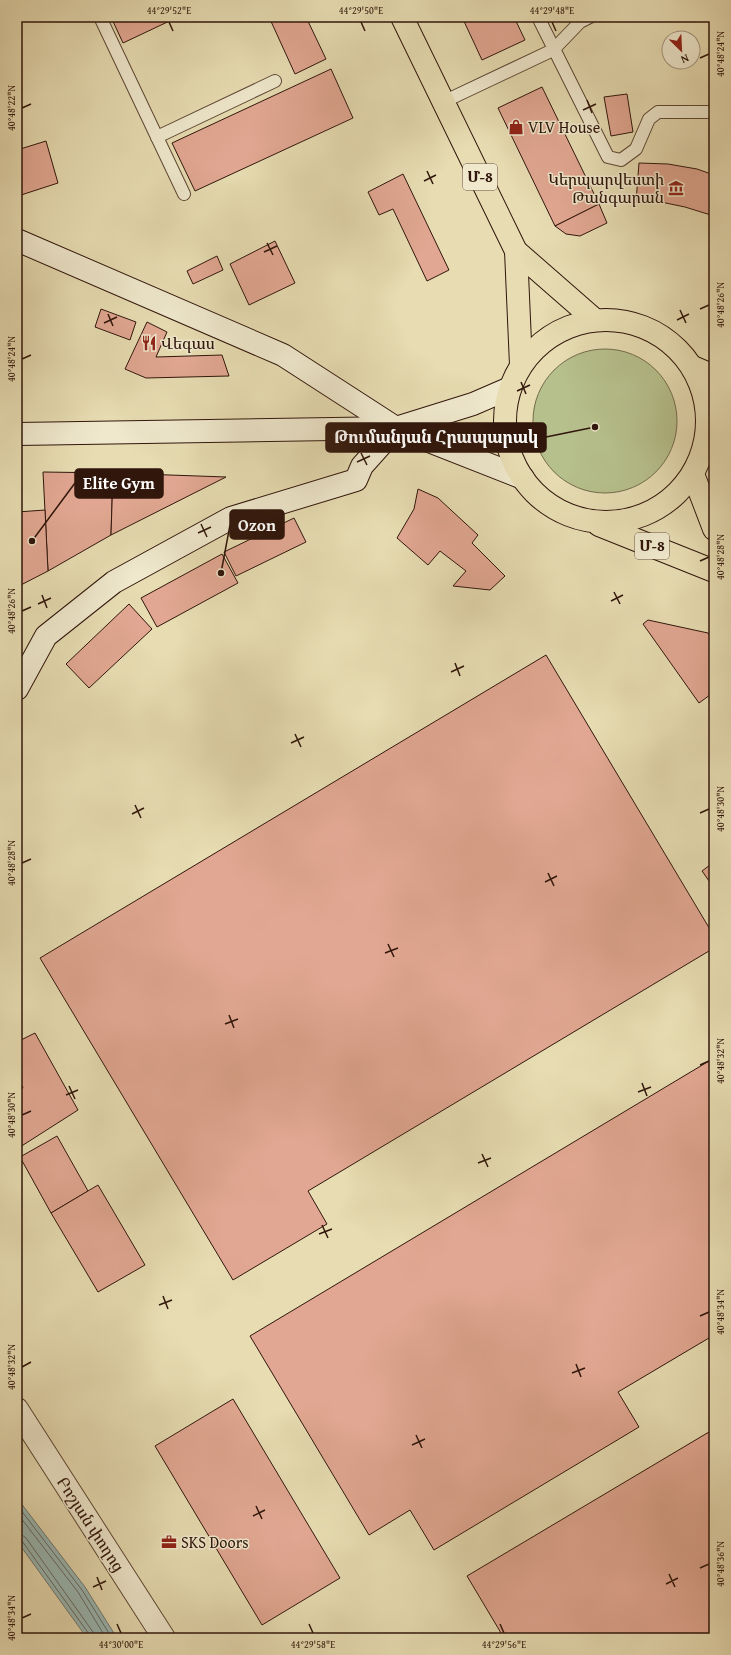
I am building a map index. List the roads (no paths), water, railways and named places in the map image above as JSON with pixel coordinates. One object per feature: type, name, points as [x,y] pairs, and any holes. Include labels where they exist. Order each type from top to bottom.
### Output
[{"type":"main road","name":"Մ-8","points":[[402,17],[516,251],[595,320]]},
{"type":"main road","points":[[17,240],[283,355],[396,428],[523,478]]},
{"type":"main road","name":"Մ-8","points":[[516,251],[521,365]]},
{"type":"main road","points":[[595,320],[623,321],[650,329],[674,345],[694,368],[704,391],[708,419],[709,446],[693,474],[674,497],[649,513],[620,522],[590,521],[561,512],[536,495],[518,471],[507,443],[505,412],[510,388],[521,365],[536,348],[554,335],[573,325],[595,320]]},
{"type":"main road","points":[[694,368],[714,376]]},
{"type":"main road","points":[[17,434],[396,428],[473,404],[510,388]]},
{"type":"main road","points":[[17,689],[46,636],[114,582],[231,518],[356,480],[362,466],[396,428]]},
{"type":"main road","points":[[693,474],[714,529]]},
{"type":"main road","name":"Մ-8","points":[[590,521],[714,571]]},
{"type":"main road","name":"Բոշյան փողոց","points":[[17,1409],[164,1638]]},
{"type":"lane","points":[[100,17],[184,194]]},
{"type":"lane","points":[[538,17],[553,50],[608,157],[621,160],[636,149],[649,119],[658,112],[714,112]]},
{"type":"lane","points":[[444,102],[553,50],[580,22],[590,17]]},
{"type":"lane","points":[[157,137],[275,81]]},
{"type":"water","points":[[17,1498],[85,1587],[117,1638],[87,1638],[17,1541]]},
{"type":"place","name":"VLV House","points":[[516,127]]},
{"type":"place","name":"Կերպարվեստի Թանգարան","points":[[676,188]]},
{"type":"place","name":"Վեգաս","points":[[149,343]]},
{"type":"place","name":"Թումանյան Հրապարակ","points":[[595,427]]},
{"type":"place","name":"Elite Gym","points":[[32,541]]},
{"type":"place","name":"Ozon","points":[[221,573]]},
{"type":"place","name":"SKS Doors","points":[[169,1542]]}]
